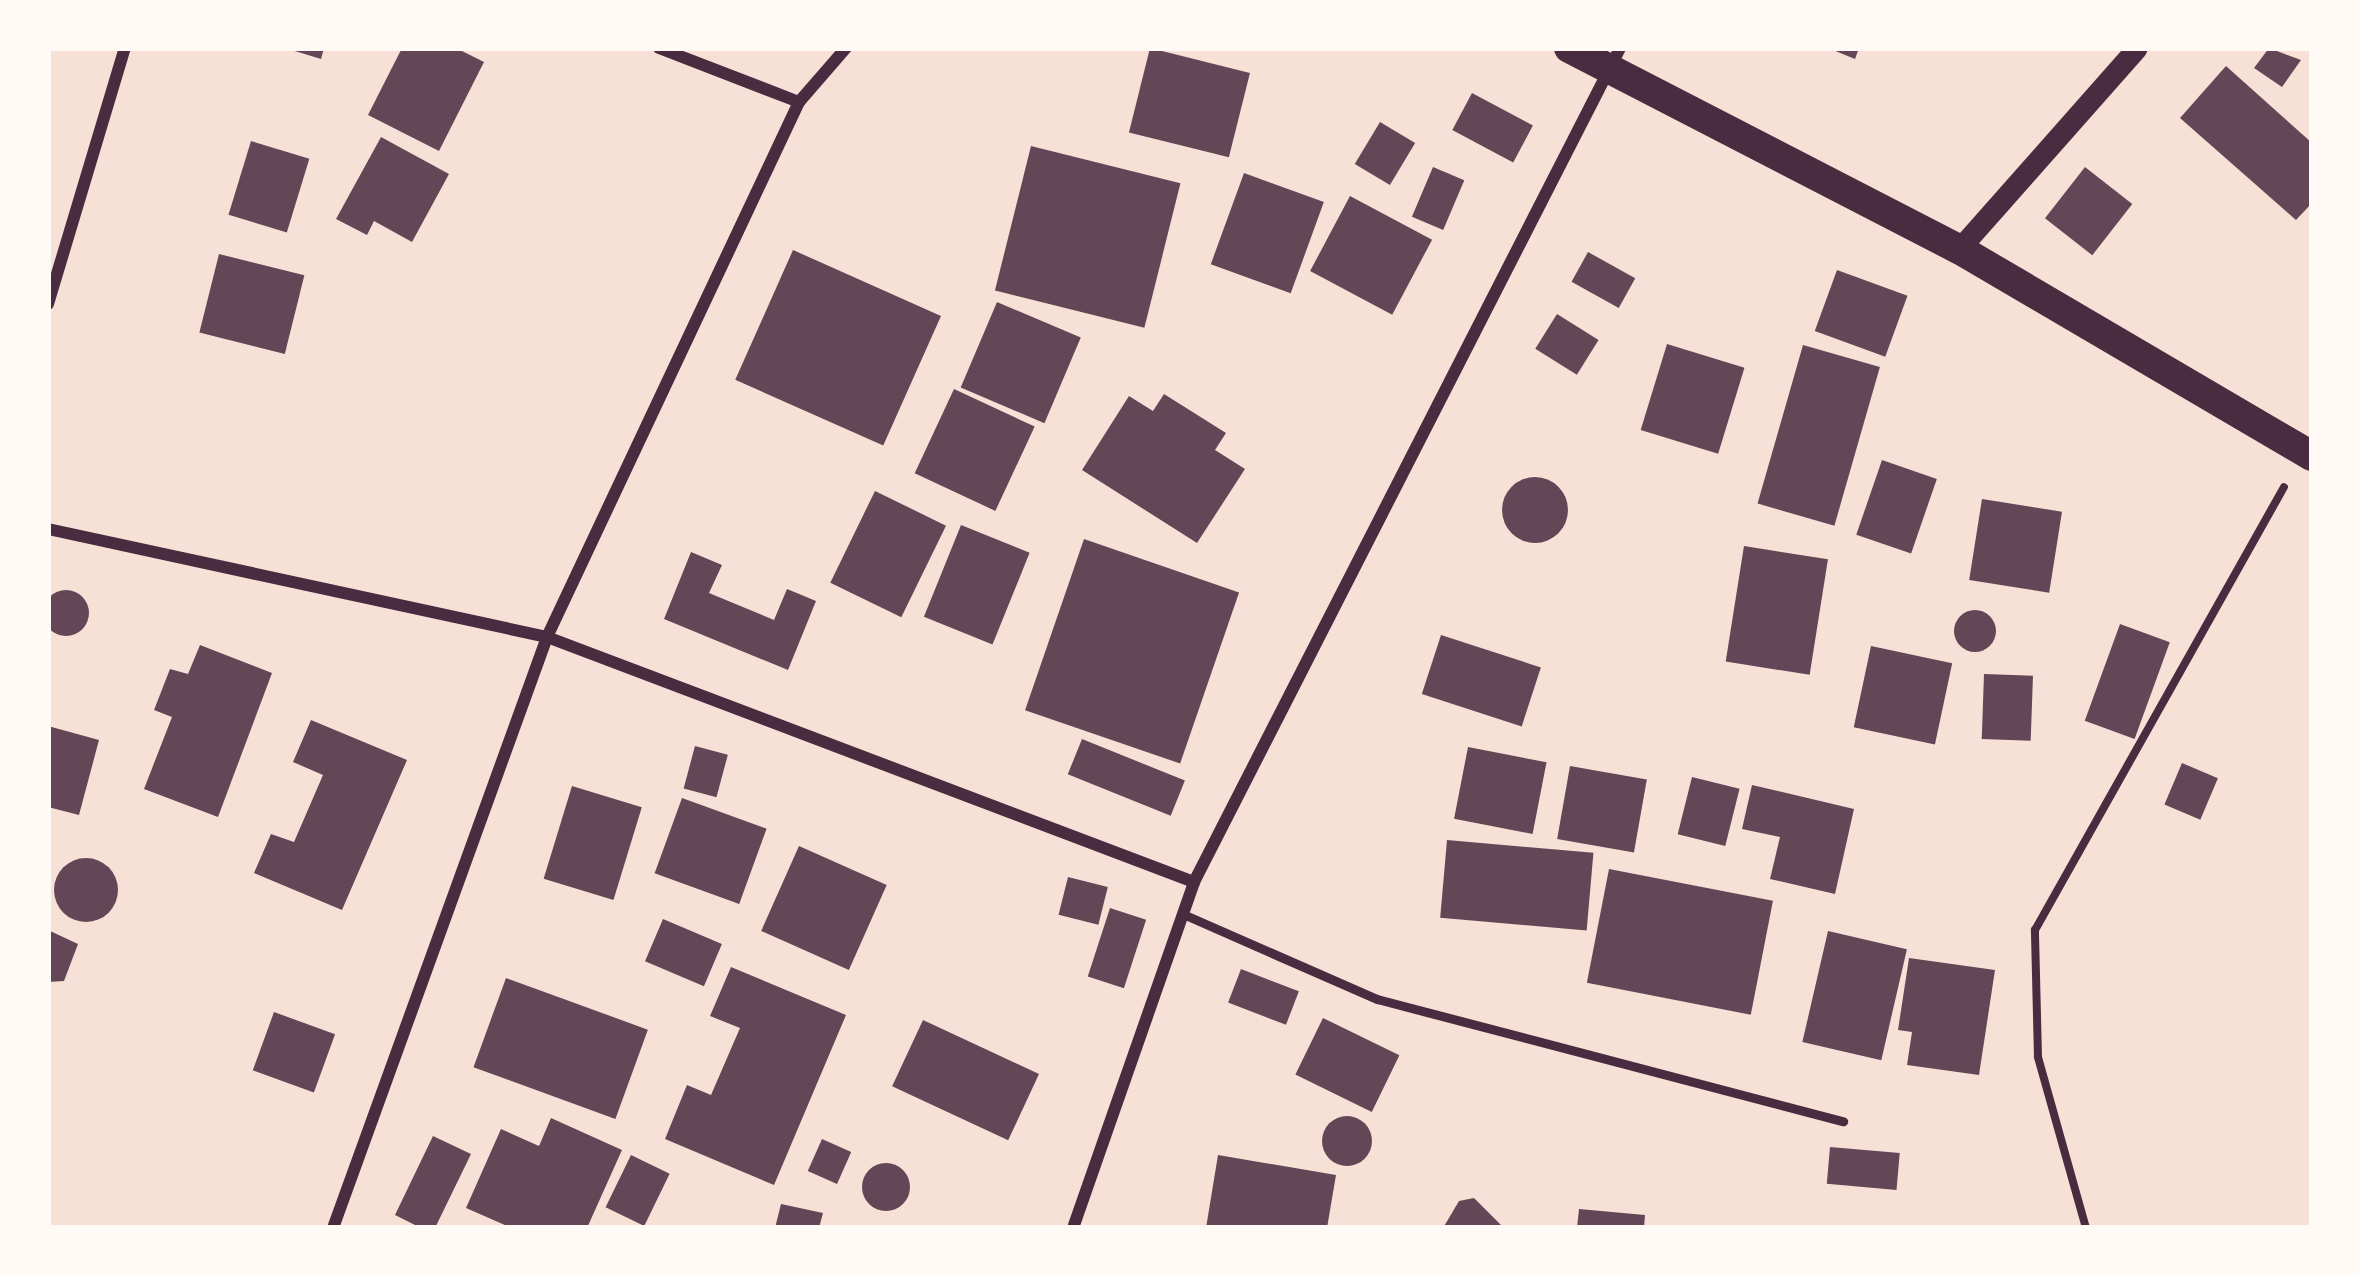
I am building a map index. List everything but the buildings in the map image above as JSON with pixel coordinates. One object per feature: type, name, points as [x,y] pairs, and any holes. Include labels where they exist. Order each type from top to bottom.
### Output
[{"type":"main road","points":[[1569,48],[1618,60],[1959,249],[2308,453]]},
{"type":"street","points":[[48,304],[124,48]]},
{"type":"street","points":[[659,48],[799,102]]},
{"type":"street","points":[[333,1228],[547,637],[799,102],[846,48]]},
{"type":"street","points":[[1959,249],[2137,48]]},
{"type":"street","points":[[1073,1228],[1194,882],[1618,60]]},
{"type":"street","points":[[48,529],[547,637],[1194,882]]},
{"type":"lane","points":[[1183,914],[1377,999],[1843,1121]]},
{"type":"path","points":[[2086,1228],[2038,1057],[2035,930],[2308,453]]}]
